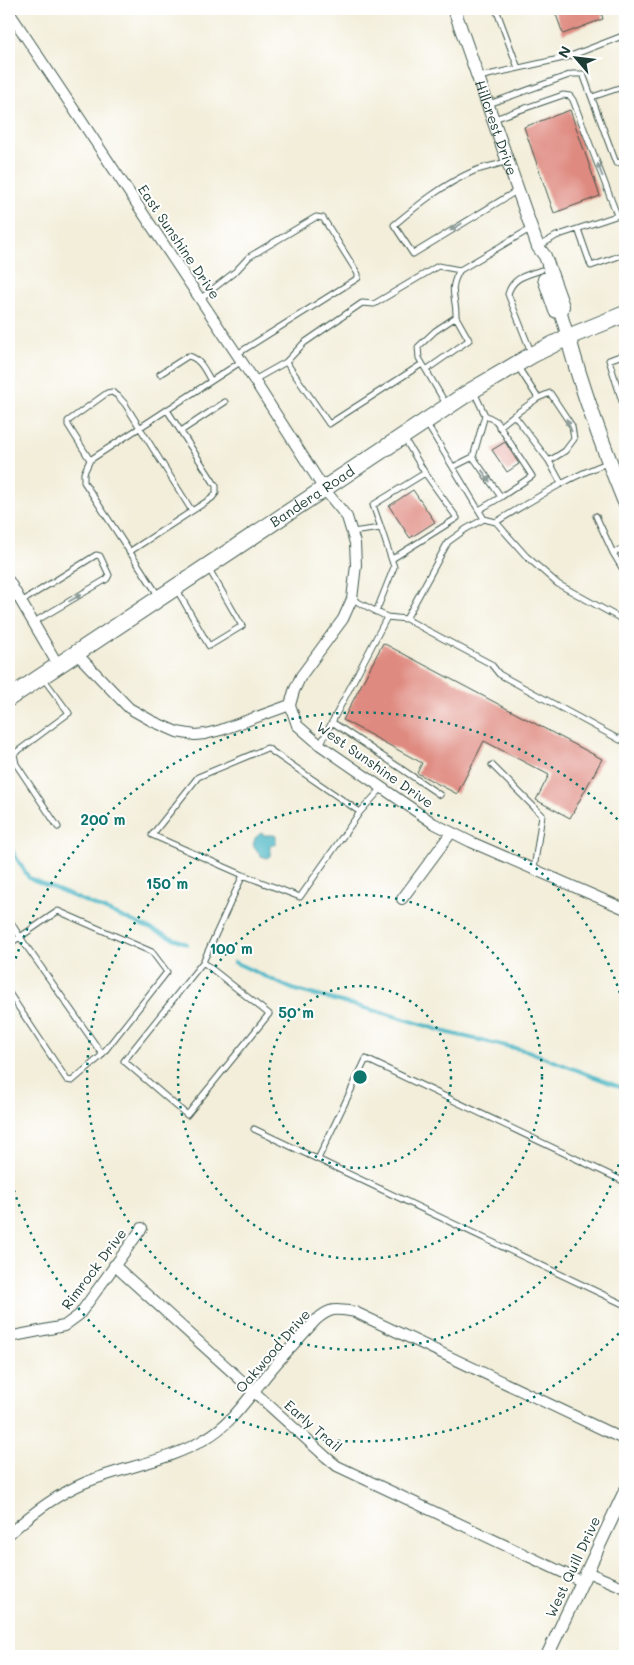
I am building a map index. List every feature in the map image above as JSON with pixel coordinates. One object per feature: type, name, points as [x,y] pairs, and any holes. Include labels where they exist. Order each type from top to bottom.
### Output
[{"type":"main road","name":"Bandera Road","points":[[9,698],[473,390],[532,355],[568,337],[625,314]]},
{"type":"main road","name":"Hillcrest Drive","points":[[568,337],[577,372],[625,501]]},
{"type":"street","name":"Hillcrest Drive","points":[[454,9],[489,104],[531,229],[538,247],[545,256],[562,306],[561,314],[568,337]]},
{"type":"street","name":"East Sunshine Drive","points":[[9,12],[254,380],[324,489]]},
{"type":"street","name":"Hillcrest Drive","points":[[538,247],[537,259],[540,270],[555,311],[561,314]]},
{"type":"street","points":[[76,653],[130,708],[152,721],[178,732],[195,735],[205,734],[290,705],[301,676],[343,619],[352,599],[356,565],[352,532],[347,517],[324,489]]},
{"type":"street","points":[[9,581],[58,665]]},
{"type":"street","name":"West Sunshine Drive","points":[[290,705],[297,725],[320,745],[433,823],[534,870],[625,909]]},
{"type":"street","points":[[402,899],[451,832]]},
{"type":"street","name":"Rimrock Drive","points":[[9,1337],[64,1326],[71,1322],[142,1228]]},
{"type":"street","name":"Early Trail","points":[[114,1265],[338,1466],[585,1577],[625,1588]]},
{"type":"street","name":"Oakwood Drive","points":[[9,1534],[51,1500],[67,1490],[85,1482],[180,1451],[205,1440],[227,1424],[262,1380],[316,1320],[325,1312],[335,1308],[355,1312],[625,1440]]},
{"type":"street","name":"West Quill Drive","points":[[547,1656],[625,1491]]},
{"type":"lane","points":[[496,9],[518,68]]},
{"type":"lane","points":[[479,77],[568,57],[625,34]]},
{"type":"lane","points":[[489,104],[572,74],[583,74],[616,163],[625,161]]},
{"type":"lane","points":[[592,97],[625,86]]},
{"type":"lane","points":[[494,119],[563,95],[570,96],[617,215]]},
{"type":"lane","points":[[508,161],[475,171],[456,180],[430,196],[394,224],[413,254],[518,190]]},
{"type":"lane","points":[[538,247],[556,236],[625,212]]},
{"type":"lane","points":[[159,598],[84,482],[84,473],[90,460],[212,381],[239,358],[358,278],[358,274],[323,218],[316,217],[249,257],[236,271],[200,299]]},
{"type":"lane","points":[[426,370],[468,340],[456,318],[452,288],[460,270],[531,229]]},
{"type":"lane","points":[[578,229],[591,266],[625,254]]},
{"type":"lane","points":[[254,380],[286,362],[304,343],[362,303],[374,304],[438,266],[460,270]]},
{"type":"lane","points":[[532,355],[508,294],[514,280],[540,270]]},
{"type":"lane","points":[[448,406],[422,364],[419,358],[418,347],[435,331],[456,318]]},
{"type":"lane","points":[[625,354],[609,360],[625,411]]},
{"type":"lane","points":[[160,374],[188,356],[198,360],[212,381]]},
{"type":"lane","points":[[286,362],[329,424],[422,364]]},
{"type":"lane","points":[[516,364],[538,398]]},
{"type":"lane","points":[[473,390],[485,415],[496,421],[532,476],[479,510]]},
{"type":"lane","points":[[90,460],[68,425],[68,421],[107,393],[112,392],[118,396],[140,428],[192,511]]},
{"type":"lane","points":[[499,427],[538,398],[550,393],[572,426],[574,439],[566,451],[549,461]]},
{"type":"lane","points":[[181,431],[225,402]]},
{"type":"lane","points":[[129,552],[212,498],[216,493],[216,486],[167,410]]},
{"type":"lane","points":[[453,467],[473,457],[485,415]]},
{"type":"lane","points":[[514,415],[549,461],[561,483]]},
{"type":"lane","points":[[425,421],[484,519]]},
{"type":"lane","points":[[392,559],[457,518],[425,473],[403,436]]},
{"type":"lane","points":[[473,457],[501,497]]},
{"type":"lane","points":[[496,522],[561,483],[609,462]]},
{"type":"lane","points":[[376,612],[394,568],[373,505],[425,473]]},
{"type":"lane","points":[[596,516],[613,553],[625,573]]},
{"type":"lane","points":[[406,619],[448,542],[484,519],[496,522],[526,556],[558,584],[625,621]]},
{"type":"lane","points":[[352,532],[381,528]]},
{"type":"lane","points":[[613,553],[625,547]]},
{"type":"lane","points":[[21,602],[96,555],[100,556],[109,575],[107,579],[33,623]]},
{"type":"lane","points":[[176,587],[209,646],[242,626],[207,566]]},
{"type":"lane","points":[[352,599],[387,617],[406,619],[491,664],[506,678],[620,740],[625,731]]},
{"type":"lane","points":[[320,745],[387,617]]},
{"type":"lane","points":[[14,754],[69,713],[42,676]]},
{"type":"lane","points":[[332,722],[440,795]]},
{"type":"lane","points":[[9,745],[14,754],[16,764],[58,827]]},
{"type":"lane","points":[[360,812],[268,748],[198,777],[152,835],[243,875],[300,897],[360,812],[382,788]]},
{"type":"lane","points":[[492,765],[542,815],[534,870]]},
{"type":"lane","points":[[203,962],[269,1014],[187,1115],[124,1061],[203,962],[243,875]]},
{"type":"lane","points":[[9,944],[58,911],[152,952],[167,972],[102,1054],[72,1081],[67,1080],[9,993]]},
{"type":"lane","points":[[9,919],[102,1054]]},
{"type":"lane","points":[[318,1160],[366,1058],[625,1182]]},
{"type":"lane","points":[[254,1129],[625,1305]]},
{"type":"water","points":[[261,833],[276,835],[276,844],[269,846],[271,850],[270,856],[267,858],[261,856],[253,845],[255,838]]},
{"type":"building","points":[[554,9],[600,9],[603,19],[563,34]]},
{"type":"building","points":[[570,110],[600,196],[554,213],[524,127]]},
{"type":"building","points":[[505,442],[519,464],[507,472],[492,450]]},
{"type":"building","points":[[413,490],[435,522],[410,538],[389,506]]},
{"type":"building","points":[[383,643],[602,759],[570,818],[536,800],[549,775],[484,741],[457,794],[417,773],[422,763],[343,720]]},
{"type":"waterway","points":[[9,846],[29,878],[187,944]]},
{"type":"waterway","points":[[234,962],[292,989],[391,1015],[449,1033],[528,1051],[625,1089]]}]
